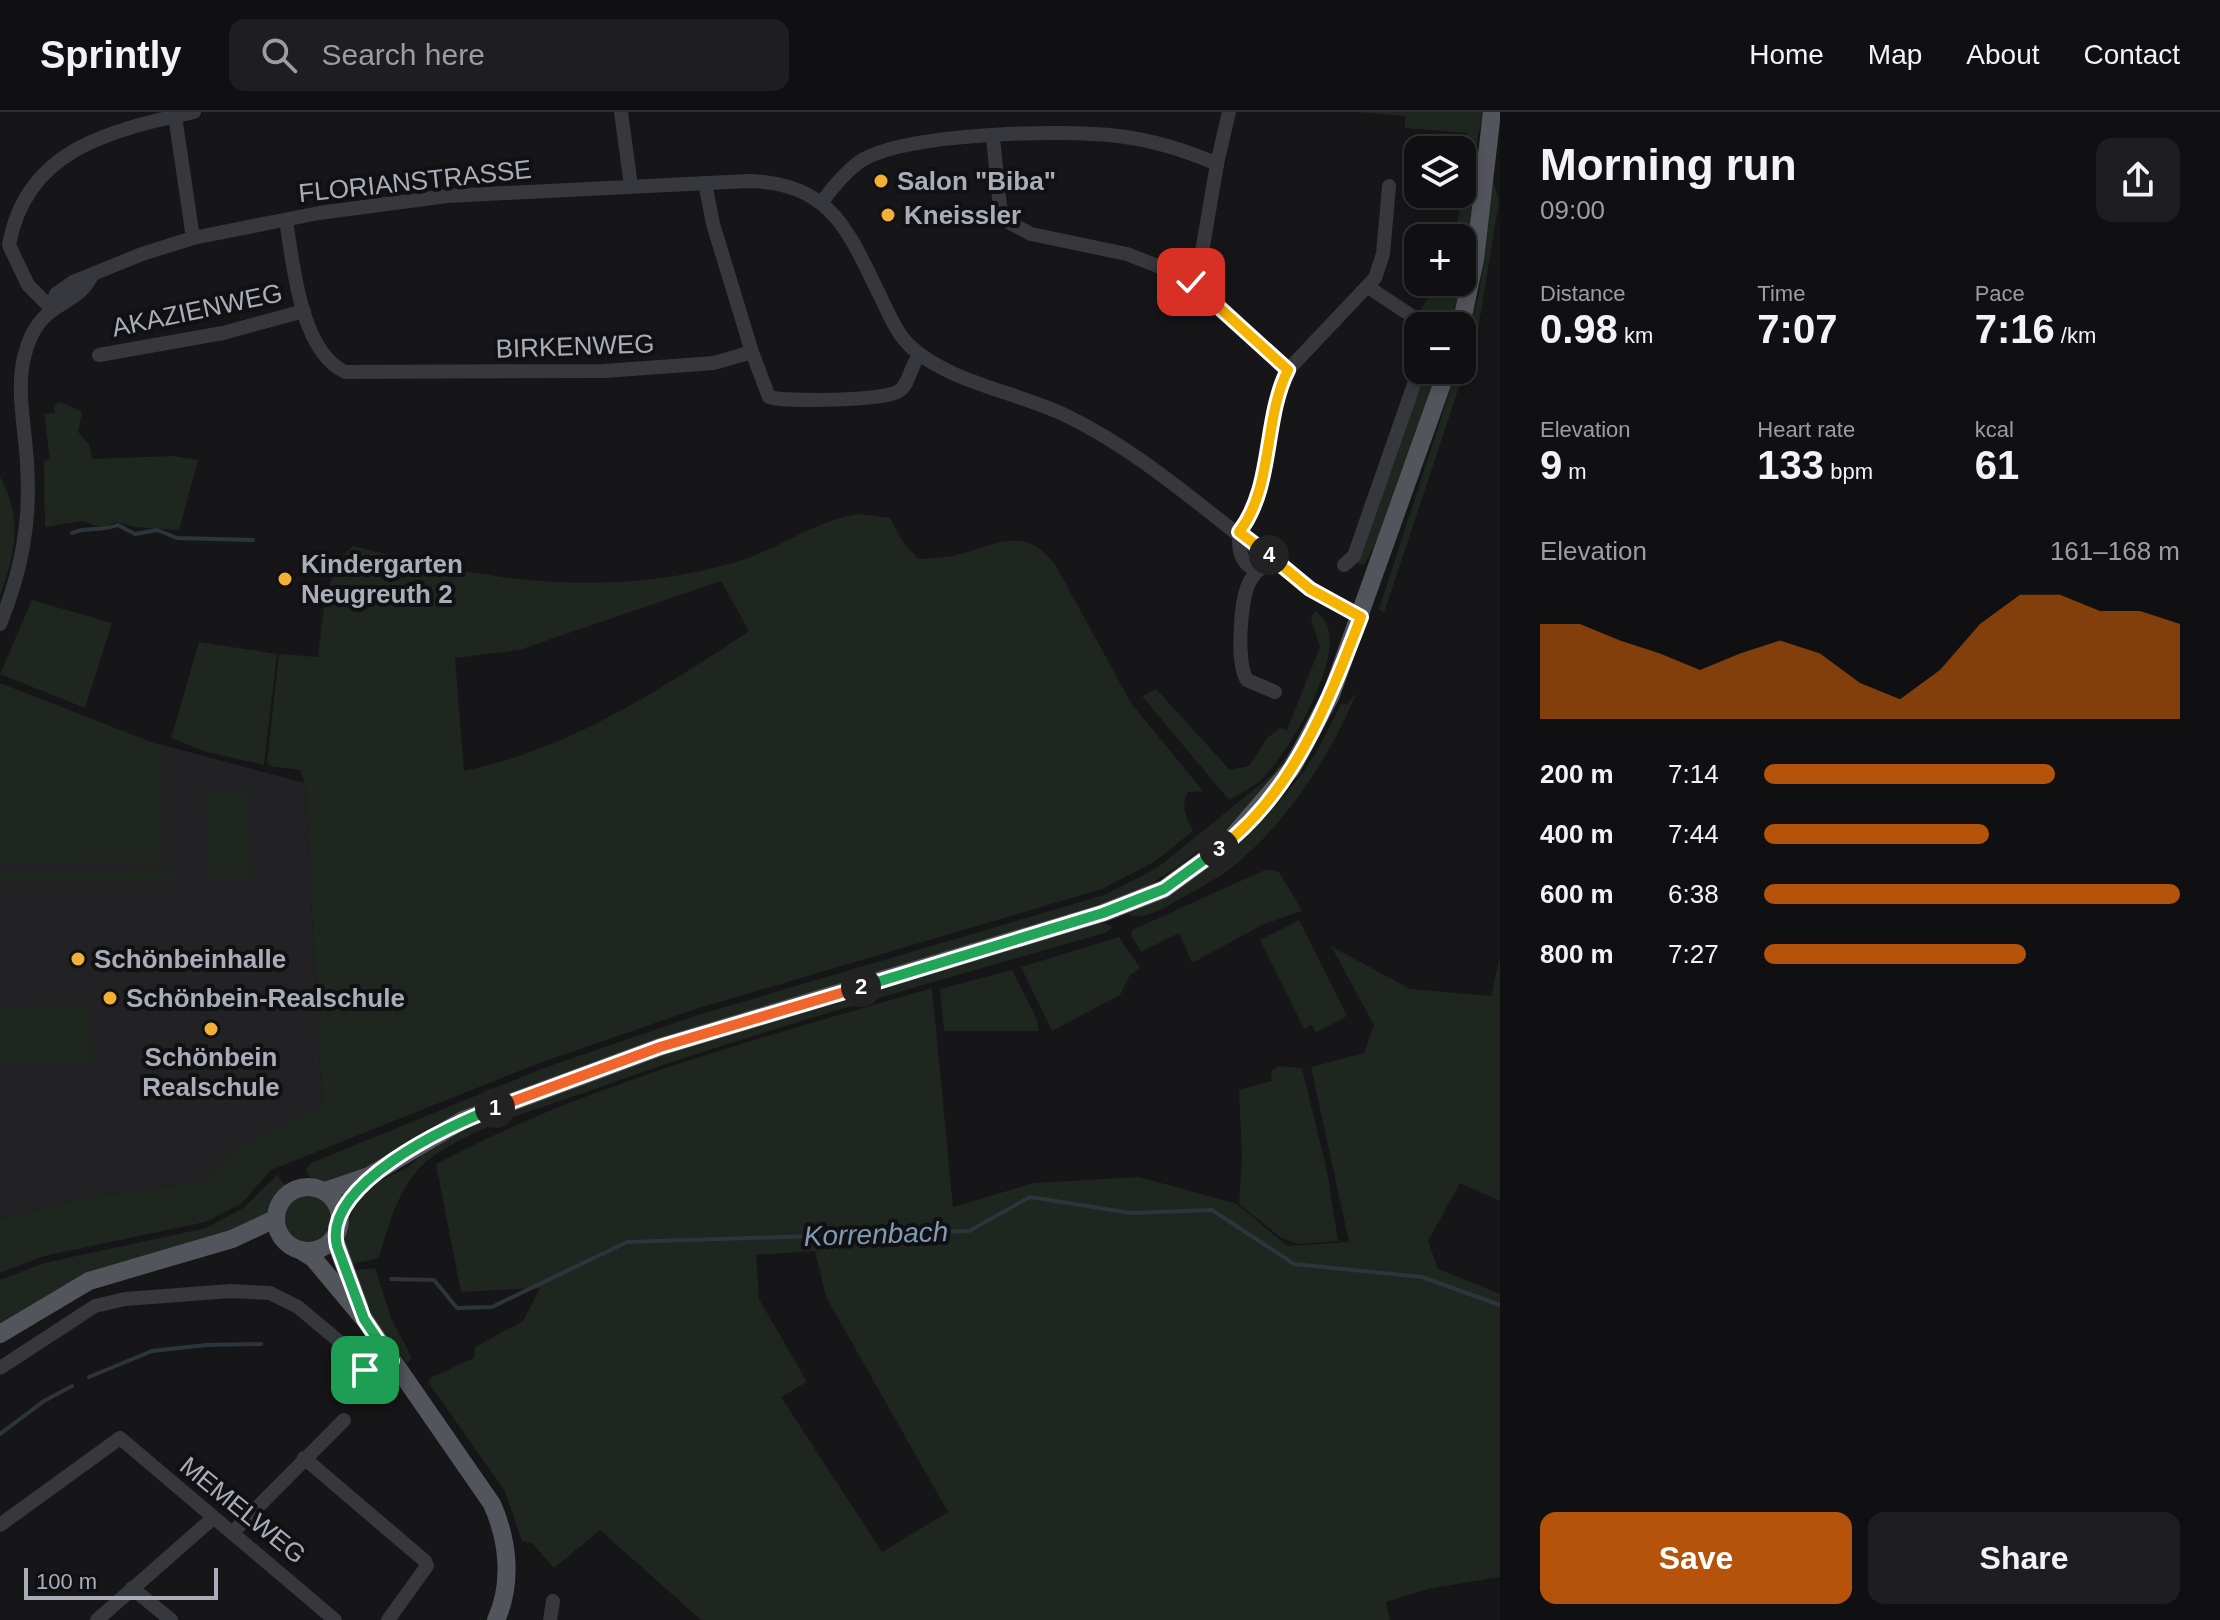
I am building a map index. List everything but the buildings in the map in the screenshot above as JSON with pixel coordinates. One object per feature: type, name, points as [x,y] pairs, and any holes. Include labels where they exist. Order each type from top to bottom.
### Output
[{"type":"main road","points":[[1464,312],[1474,268],[1492,112]]},
{"type":"main road","points":[[334,1237],[321,1248],[295,1248],[277,1230],[275,1219],[281,1201],[288,1193],[306,1187],[325,1191],[369,1176],[463,1120],[660,1047],[1103,913],[1164,889],[1227,843],[1292,768],[1331,695],[1442,384]]},
{"type":"main road","points":[[364,1319],[334,1237],[339,1212],[369,1176]]},
{"type":"main road","points":[[325,1191],[339,1212]]},
{"type":"main road","points":[[0,1334],[89,1281],[232,1239],[275,1219]]},
{"type":"main road","points":[[232,1239],[275,1241],[313,1258],[364,1319],[478,1478],[502,1525],[506,1590],[496,1620]]},
{"type":"street","points":[[51,308],[28,285],[9,245],[19,209],[28,193],[53,165],[77,147],[110,134],[194,112]]},
{"type":"street","points":[[621,112],[631,186]]},
{"type":"street","points":[[1191,282],[1201,258],[1229,112]]},
{"type":"street","points":[[175,116],[193,238]]},
{"type":"street","points":[[822,202],[848,172],[877,153],[927,143],[993,138],[1117,136],[1171,146],[1217,164]]},
{"type":"street","points":[[993,138],[1000,207],[1010,223],[1031,234],[1127,254],[1191,282],[1288,370]]},
{"type":"street","name":"FLORIANSTRASSE","points":[[0,624],[17,580],[27,529],[22,366],[36,325],[51,308],[56,294],[73,282],[193,238],[286,220],[447,196],[777,182],[822,202],[844,224],[902,338],[932,364],[1015,394],[1097,432],[1177,484],[1310,589],[1361,617]]},
{"type":"street","points":[[705,183],[710,214],[766,393],[776,399],[891,396],[903,388],[920,355]]},
{"type":"street","points":[[1259,570],[1247,566],[1243,559],[1239,532],[1255,501],[1278,396],[1288,370],[1368,287],[1382,260],[1389,186]]},
{"type":"street","name":"BIRKENWEG","points":[[286,220],[304,311],[329,361],[345,372],[604,371],[714,363],[752,352]]},
{"type":"street","points":[[1368,287],[1406,312]]},
{"type":"street","name":"AKAZIENWEG","points":[[99,355],[215,335],[304,311]]},
{"type":"street","points":[[1344,565],[1354,556],[1414,384]]},
{"type":"street","points":[[1271,557],[1259,570],[1246,595],[1242,667],[1247,680],[1275,692]]},
{"type":"street","points":[[0,1368],[95,1306],[125,1299],[231,1291],[270,1293],[298,1307],[343,1344],[365,1370],[377,1374],[392,1361]]},
{"type":"street","points":[[234,1531],[344,1420]]},
{"type":"street","name":"MEMELWEG","points":[[0,1525],[120,1438],[212,1519],[234,1531],[335,1620]]},
{"type":"street","points":[[304,1458],[425,1561],[427,1566],[388,1620]]},
{"type":"street","points":[[97,1620],[212,1519]]},
{"type":"street","points":[[132,1588],[171,1620]]},
{"type":"street","points":[[550,1620],[553,1601]]},
{"type":"shaded area","points":[[1357,112],[1485,112],[1478,134],[1476,156],[1476,136],[1405,128],[1405,116]]},
{"type":"shaded area","points":[[1493,180],[1499,201],[1476,336],[1474,312]]},
{"type":"shaded area","points":[[1459,208],[1471,208],[1470,224],[1457,224]]},
{"type":"shaded area","points":[[1431,296],[1460,296],[1456,312],[1422,312]]},
{"type":"shaded area","points":[[1421,384],[1432,384],[1374,547],[1364,565],[1357,563]]},
{"type":"shaded area","points":[[1452,384],[1460,384],[1384,613],[1379,609]]},
{"type":"shaded area","points":[[61,402],[82,412],[78,432],[89,444],[92,459],[173,456],[198,460],[179,530],[136,527],[116,522],[103,528],[82,521],[45,527],[44,461],[50,459],[44,414],[55,413],[54,405]]},
{"type":"shaded area","points":[[0,477],[12,507],[15,535],[0,596]]},
{"type":"shaded area","points":[[858,514],[890,518],[903,542],[918,559],[951,556],[1009,541],[1032,544],[1043,552],[1055,564],[1131,703],[1203,791],[1188,792],[1184,802],[1193,831],[1154,862],[1102,889],[699,1008],[542,1062],[271,1170],[241,1204],[205,1222],[44,1256],[0,1273],[0,1218],[86,1197],[207,1180],[236,1147],[322,1104],[305,783],[300,770],[270,766],[267,762],[279,654],[318,657],[330,583],[343,557],[353,546],[496,576],[589,583],[636,581],[733,563]],"holes":[[[721,581],[749,631],[682,675],[577,733],[503,761],[464,771],[455,658],[519,650]]]},
{"type":"shaded area","points":[[32,600],[112,623],[85,708],[0,674]]},
{"type":"shaded area","points":[[1315,611],[1327,624],[1330,643],[1326,667],[1316,693],[1290,743],[1265,776],[1229,800],[1142,696],[1156,689],[1230,770],[1249,766],[1267,738],[1280,728],[1287,730],[1320,647],[1311,618]]},
{"type":"shaded area","points":[[199,642],[277,654],[264,765],[207,752],[171,738]]},
{"type":"shaded area","points":[[0,683],[159,745],[161,861],[0,864]]},
{"type":"shaded area","points":[[1357,691],[1321,763],[1288,810],[1251,851],[1218,877],[1161,910],[1141,916],[1128,914],[1203,870],[1248,833],[1306,768],[1342,703],[1347,705]]},
{"type":"shaded area","points":[[1320,695],[1291,754],[1254,801],[1185,861],[1134,895],[459,1114],[372,1166],[327,1181],[310,1178],[306,1170],[311,1163],[544,1068],[701,1014],[1104,895],[1157,868],[1272,775],[1295,745]]},
{"type":"shaded area","points":[[0,737],[159,744],[305,783],[322,1104],[236,1147],[207,1180],[86,1197],[0,1218]]},
{"type":"shaded area","points":[[249,792],[252,877],[208,878],[206,793]]},
{"type":"shaded area","points":[[174,868],[174,882],[0,884],[0,870]]},
{"type":"shaded area","points":[[1267,869],[1279,872],[1302,911],[1264,924],[1192,963],[1179,933],[1141,952],[1131,935],[1132,930]]},
{"type":"shaded area","points":[[1299,920],[1347,1016],[1316,1032],[1312,1025],[1304,1029],[1260,940]]},
{"type":"shaded area","points":[[1104,922],[1112,927],[1107,932],[720,1047],[530,1111],[467,1136],[431,1158],[411,1178],[397,1204],[379,1258],[348,1265],[344,1238],[355,1203],[379,1181],[407,1168],[428,1149],[473,1125],[662,1054]]},
{"type":"shaded area","points":[[1119,937],[1140,968],[1130,975],[1120,995],[1052,1031],[1021,967]]},
{"type":"shaded area","points":[[1331,946],[1410,989],[1491,996],[1500,957],[1500,1201],[1460,1183],[1428,1241],[1438,1269],[1500,1294],[1500,1577],[1428,1589],[1386,1602],[1390,1620],[701,1620],[600,1530],[554,1568],[533,1544],[522,1541],[505,1491],[428,1382],[432,1377],[474,1358],[475,1347],[523,1321],[540,1288],[461,1292],[436,1164],[495,1135],[617,1085],[932,988],[953,1207],[1034,1183],[1139,1177],[1237,1204],[1287,1246],[1349,1242],[1311,1067],[1364,1053],[1374,1025]],"holes":[[[815,1251],[826,1297],[948,1512],[882,1552],[781,1397],[807,1382],[759,1299],[756,1255]]]},
{"type":"shaded area","points":[[1012,970],[1037,1019],[1039,1031],[944,1031],[940,989]]},
{"type":"shaded area","points":[[91,1006],[93,1064],[0,1065],[0,1007]]},
{"type":"shaded area","points":[[1278,1066],[1302,1068],[1327,1171],[1338,1241],[1297,1244],[1280,1237],[1239,1204],[1242,1157],[1239,1090],[1272,1081],[1271,1071]]},
{"type":"shaded area","points":[[277,1175],[285,1186],[264,1216],[210,1239],[84,1274],[0,1325],[0,1280],[44,1263],[206,1228],[245,1207]]},
{"type":"shaded area","points":[[307,1192],[325,1200],[333,1218],[325,1236],[307,1244],[289,1236],[281,1218],[289,1200]]},
{"type":"shaded area","points":[[375,1268],[391,1318],[412,1358],[407,1363],[371,1315],[350,1271]]},
{"type":"waterway","points":[[72,533],[118,525],[135,534],[157,530],[177,538],[253,540]]},
{"type":"waterway","name":"Korrenbach","points":[[391,1279],[434,1280],[457,1308],[492,1307],[627,1242],[969,1231],[1030,1197],[1131,1213],[1212,1210],[1294,1264],[1422,1277],[1500,1305]]},
{"type":"waterway","name":"Korrenbach","points":[[89,1377],[152,1351],[206,1345],[261,1344]]},
{"type":"waterway","name":"Korrenbach","points":[[0,1434],[44,1401],[72,1386]]},
{"type":"place","name":"Salon \"Biba\"","points":[[881,181]]},
{"type":"place","name":"Kneissler","points":[[888,215]]},
{"type":"place","name":"Kindergarten Neugreuth 2","points":[[285,579]]},
{"type":"place","name":"Schönbeinhalle","points":[[78,959]]},
{"type":"place","name":"Schönbein-Realschule","points":[[110,998]]},
{"type":"place","name":"Schönbein Realschule","points":[[211,1029]]},
{"type":"route","points":[[365,1370],[377,1374],[392,1361],[364,1319],[334,1237],[340,1221],[339,1212],[369,1176],[463,1120],[660,1047],[1103,913],[1164,889],[1227,843],[1292,768],[1331,695],[1361,617],[1310,589],[1239,532],[1252,511],[1278,396],[1288,370],[1191,282]]}]
